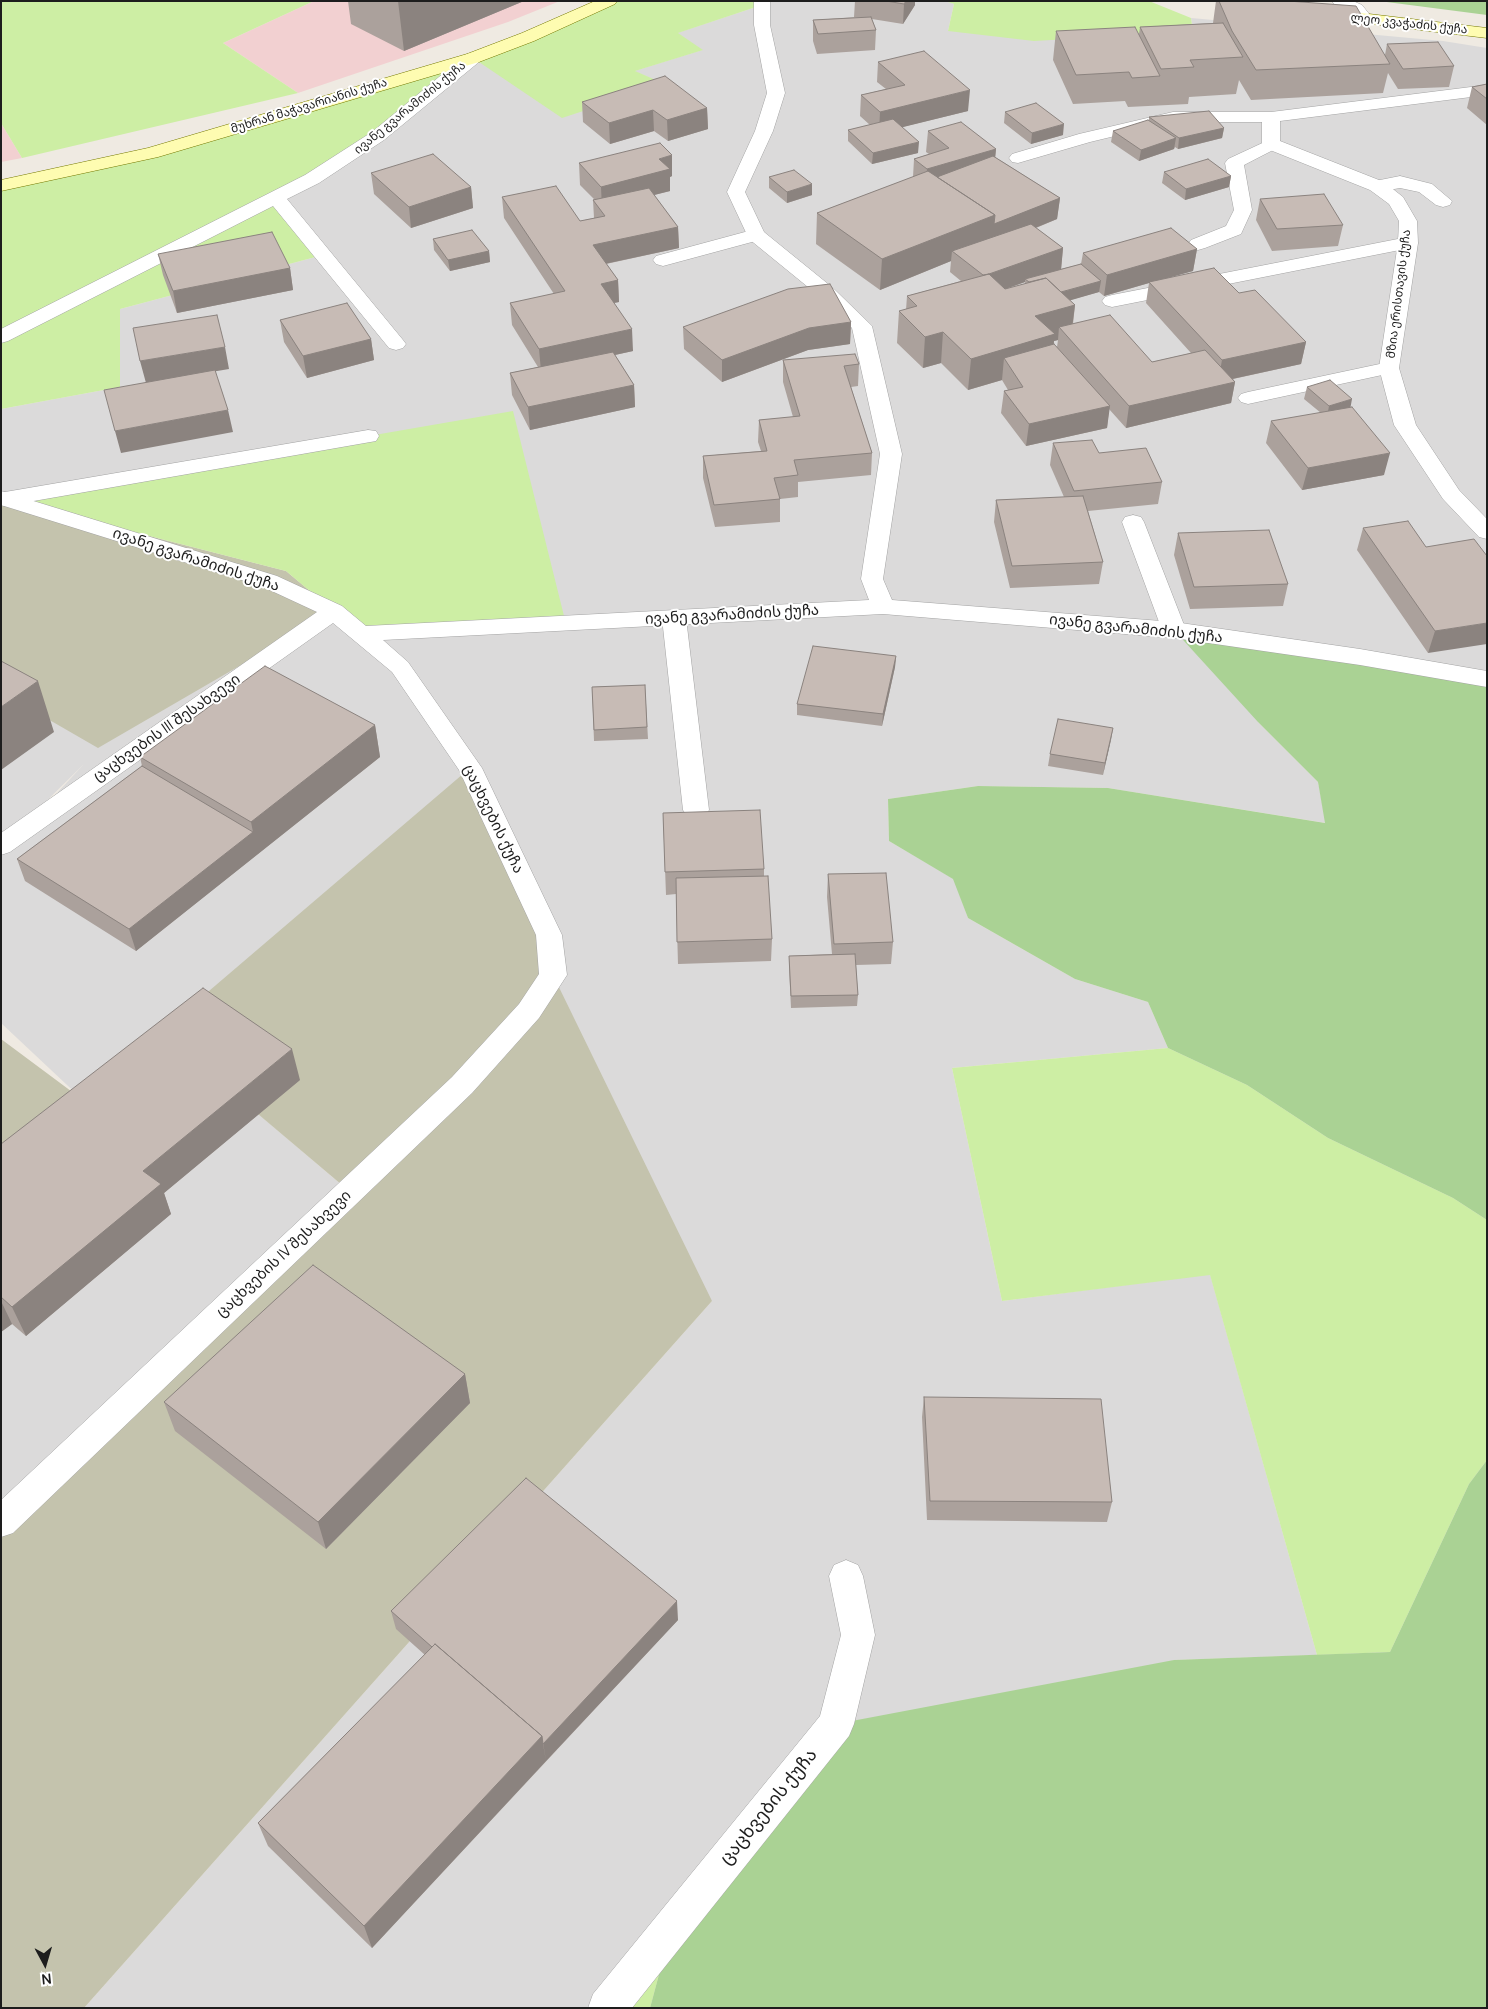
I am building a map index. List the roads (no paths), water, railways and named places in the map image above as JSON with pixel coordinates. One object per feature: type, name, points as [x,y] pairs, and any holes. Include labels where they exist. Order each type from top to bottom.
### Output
[{"type":"main road","name":"მუხრან მაჭავარიანის ქუჩა","points":[[1,186],[152,153],[473,58],[528,37],[609,1]]},
{"type":"main road","name":"ლეო კვაჭაძის ქუჩა","points":[[1312,12],[1366,20],[1487,32]]},
{"type":"street","points":[[762,1],[762,25],[776,93],[764,131],[736,192],[756,235],[826,292],[862,326],[891,454],[872,579],[883,608]]},
{"type":"street","points":[[1340,1],[1356,9],[1366,20]]},
{"type":"street","name":"ივანე გვარამიძის ქუჩა","points":[[1,337],[276,197],[344,160],[378,136],[473,58]]},
{"type":"street","points":[[1018,158],[1085,138],[1173,117],[1271,117],[1487,90]]},
{"type":"street","points":[[1198,244],[1234,230],[1243,210],[1234,163],[1271,144],[1271,117]]},
{"type":"street","name":"მზია ერისთავის ქუჩა","points":[[1271,144],[1377,186],[1396,201],[1408,221],[1408,243],[1389,368],[1405,425],[1451,494],[1487,532]]},
{"type":"street","points":[[1377,186],[1400,182],[1425,188],[1443,202]]},
{"type":"street","points":[[276,197],[396,344]]},
{"type":"street","points":[[663,260],[756,235]]},
{"type":"street","points":[[1112,301],[1408,243]]},
{"type":"street","points":[[1248,398],[1389,368]]},
{"type":"street","points":[[3,498],[368,436]]},
{"type":"street","name":"ივანე გვარამიძის ქუჩა","points":[[3,498],[269,581],[334,611],[361,634],[883,608],[1174,630],[1486,678]]},
{"type":"street","points":[[1133,522],[1174,630]]},
{"type":"street","name":"ცაცხვების III შესახვევი","points":[[1,846],[334,611]]},
{"type":"street","points":[[674,618],[696,810]]},
{"type":"street","name":"ცაცხვების ქუჩა","points":[[361,634],[400,667],[470,768],[549,934],[553,975]]},
{"type":"street","name":"ცაცხვების IV შესახვევი","points":[[1,1522],[462,1085],[529,1010],[553,975]]},
{"type":"street","name":"ცაცხვების ქუჩა","points":[[606,2008],[836,1724],[858,1635],[846,1576]]}]
